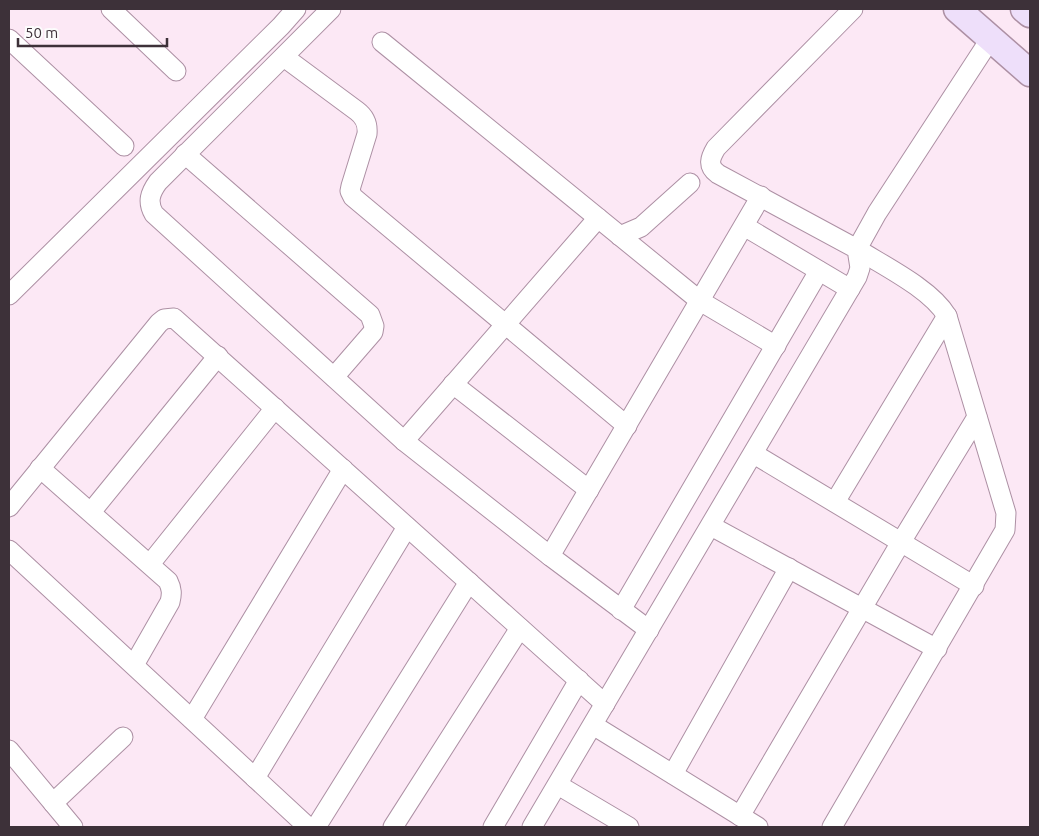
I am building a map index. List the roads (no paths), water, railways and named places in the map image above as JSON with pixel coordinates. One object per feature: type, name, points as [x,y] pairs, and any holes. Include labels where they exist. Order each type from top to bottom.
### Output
[{"type":"main road","points":[[957,9],[1030,73]]},
{"type":"main road","points":[[1024,9],[1030,14]]},
{"type":"street","points":[[111,9],[176,71]]},
{"type":"street","points":[[9,295],[296,9]]},
{"type":"street","points":[[331,9],[154,188],[149,201],[150,208],[154,214],[404,441],[550,556],[649,630]]},
{"type":"street","points":[[832,827],[974,586],[1002,537],[1007,521],[947,316],[942,307],[927,293],[857,249],[712,170],[710,164],[711,157],[716,148],[853,9]]},
{"type":"street","points":[[541,824],[558,784],[850,289],[860,268],[857,249],[877,213],[990,38]]},
{"type":"street","points":[[9,39],[124,146]]},
{"type":"street","points":[[382,42],[700,301],[776,346]]},
{"type":"street","points":[[284,57],[365,119],[368,129],[351,186],[350,191],[353,197],[627,426]]},
{"type":"street","points":[[186,154],[370,315],[374,326],[373,332],[334,378]]},
{"type":"street","points":[[620,236],[641,227],[690,183]]},
{"type":"street","points":[[550,556],[761,196]]},
{"type":"street","points":[[404,441],[504,323],[598,218]]},
{"type":"street","points":[[744,226],[850,289]]},
{"type":"street","points":[[621,610],[819,271]]},
{"type":"street","points":[[834,502],[947,316]]},
{"type":"street","points":[[9,507],[164,319],[174,318],[605,704]]},
{"type":"street","points":[[91,512],[218,356]]},
{"type":"street","points":[[453,384],[589,490]]},
{"type":"street","points":[[150,564],[276,408]]},
{"type":"street","points":[[740,816],[900,542],[977,417]]},
{"type":"street","points":[[754,454],[974,586]]},
{"type":"street","points":[[40,468],[150,564],[168,581],[172,588],[170,602],[134,665]]},
{"type":"street","points":[[192,719],[343,469]]},
{"type":"street","points":[[711,526],[937,649]]},
{"type":"street","points":[[255,778],[407,527]]},
{"type":"street","points":[[9,550],[308,827]]},
{"type":"street","points":[[673,774],[790,568]]},
{"type":"street","points":[[316,827],[469,582]]},
{"type":"street","points":[[393,827],[520,628]]},
{"type":"street","points":[[493,827],[578,680]]},
{"type":"street","points":[[593,725],[758,827]]},
{"type":"street","points":[[53,803],[123,737]]},
{"type":"street","points":[[9,750],[73,827]]},
{"type":"street","points":[[558,784],[629,827]]}]
